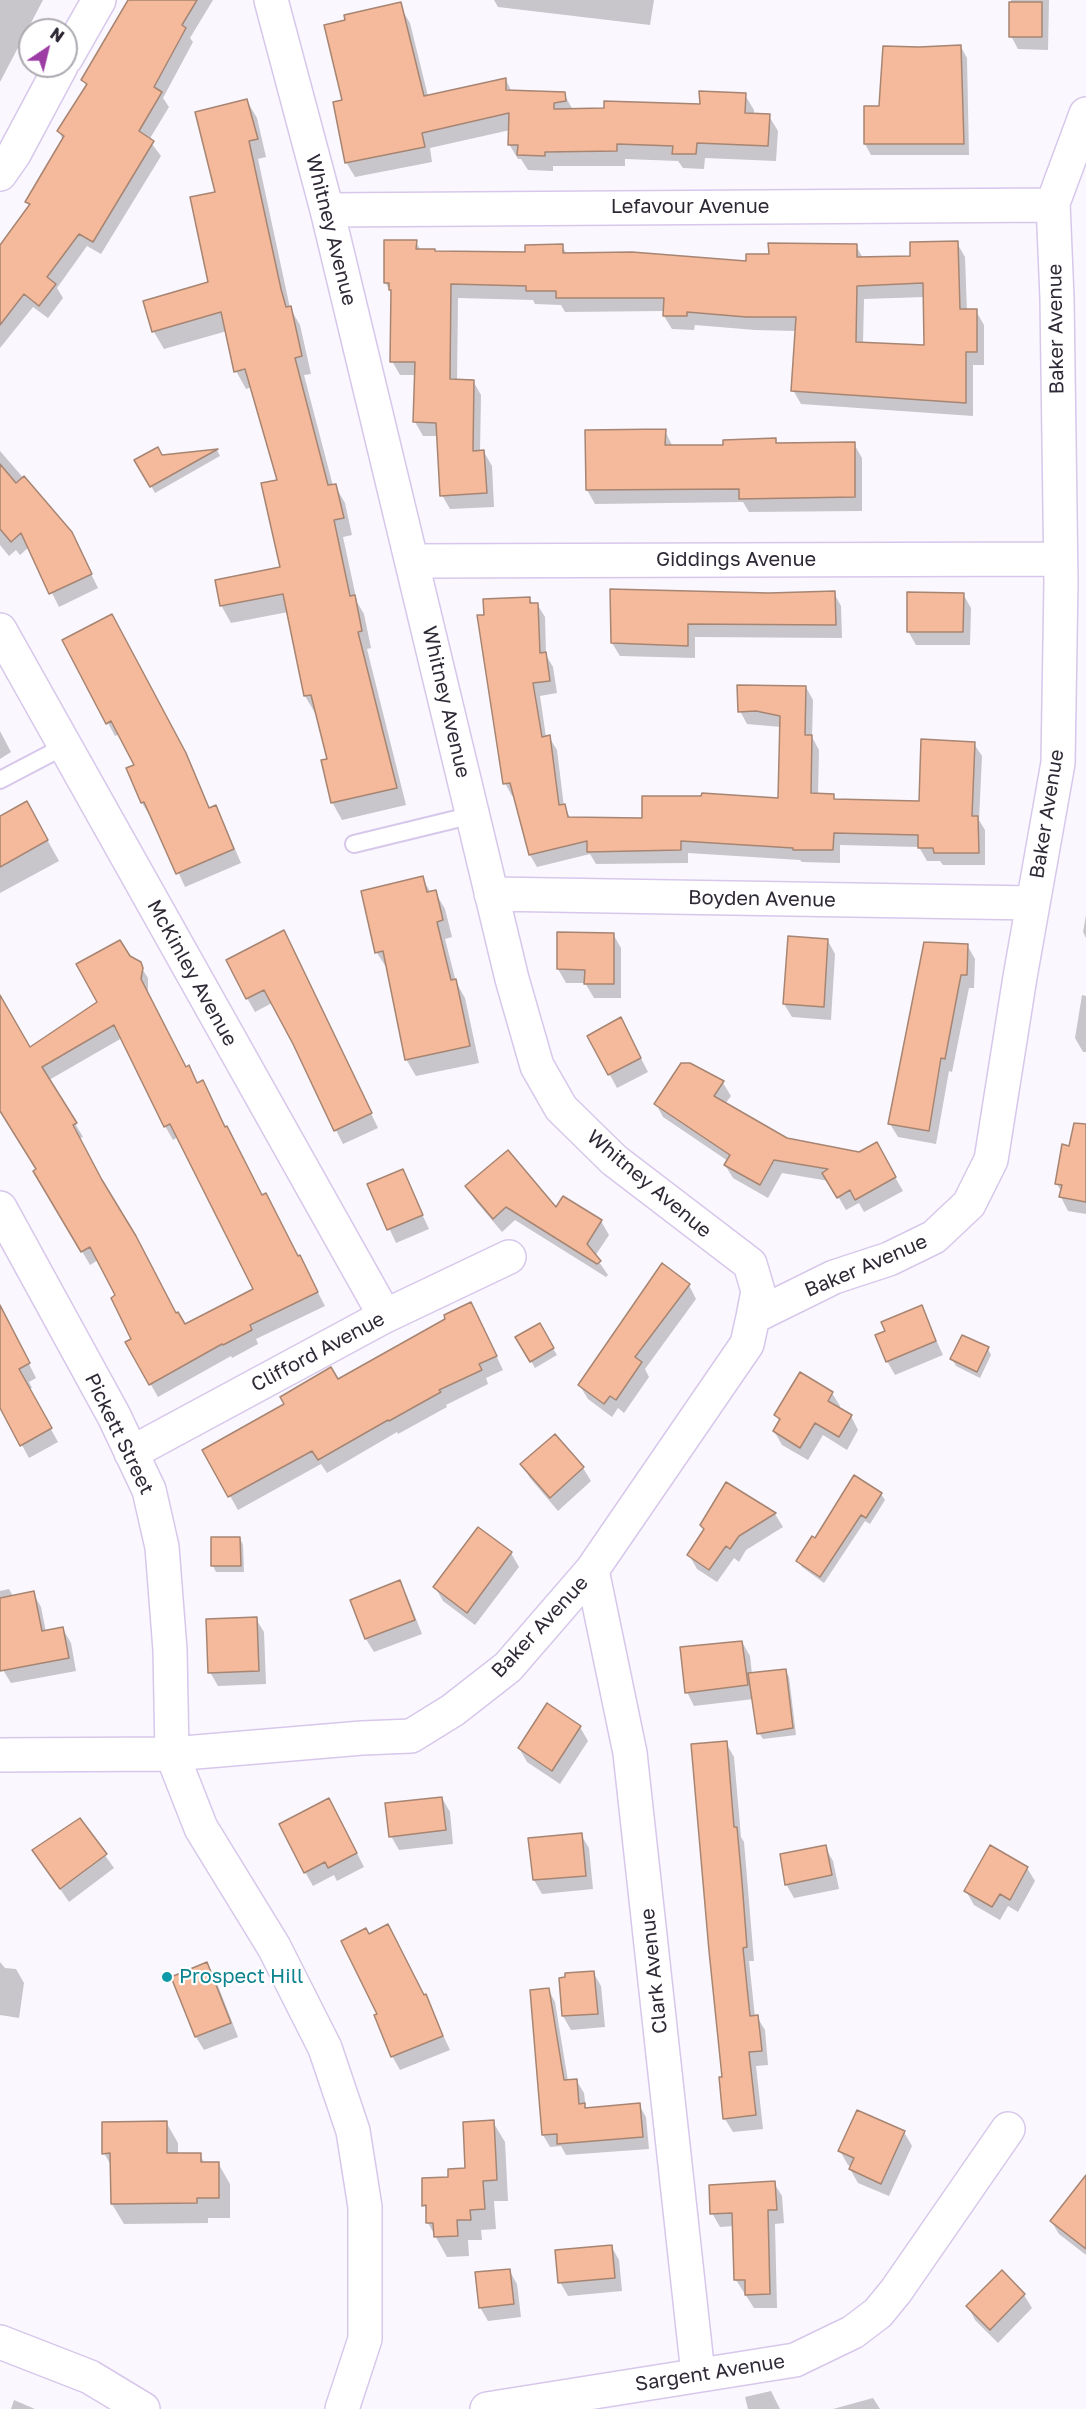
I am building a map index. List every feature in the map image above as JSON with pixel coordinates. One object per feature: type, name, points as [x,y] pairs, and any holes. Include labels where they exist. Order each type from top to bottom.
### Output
[{"type":"street","points":[[78,37],[99,0]]},
{"type":"street","name":"Whitney Avenue","points":[[271,0],[327,210],[512,979],[537,1066],[561,1108],[614,1160],[750,1264],[758,1291],[753,1317]]},
{"type":"street","points":[[0,174],[14,153],[55,78]]},
{"type":"street","name":"Baker Avenue","points":[[0,1755],[172,1754],[362,1738],[411,1737],[453,1710],[508,1667],[592,1570],[747,1344],[753,1317],[834,1277],[889,1259],[934,1237],[969,1204],[992,1160],[1058,763],[1060,559],[1057,298],[1053,205],[1086,114]]},
{"type":"street","name":"Lefavour Avenue","points":[[327,210],[1053,205]]},
{"type":"street","name":"Giddings Avenue","points":[[412,561],[1060,559]]},
{"type":"street","name":"McKinley Avenue","points":[[0,630],[385,1316]]},
{"type":"street","name":"Boyden Avenue","points":[[492,894],[1033,903]]},
{"type":"street","name":"Pickett Street","points":[[0,1208],[114,1416],[149,1490],[162,1547],[170,1650],[172,1754]]},
{"type":"street","name":"Clifford Avenue","points":[[131,1453],[385,1316],[509,1257]]},
{"type":"street","name":"Clark Avenue","points":[[592,1570],[630,1753],[698,2374]]},
{"type":"street","points":[[172,1754],[201,1828],[274,1947],[325,2048],[353,2131],[365,2206],[365,2339],[342,2409]]},
{"type":"street","name":"Sargent Avenue","points":[[487,2409],[795,2360],[853,2332],[870,2319],[896,2291],[1008,2129]]},
{"type":"street","points":[[0,2342],[90,2377],[143,2409]]},
{"type":"lane","points":[[0,780],[65,746]]},
{"type":"lane","points":[[354,844],[473,815]]},
{"type":"building","points":[[128,0],[197,0],[182,25],[186,28],[154,87],[162,92],[139,131],[154,141],[93,242],[79,234],[47,277],[56,284],[39,306],[24,294],[0,325],[0,245],[30,204],[25,202],[64,136],[57,131],[87,84],[81,80]]},
{"type":"building","points":[[401,2],[424,96],[506,78],[506,90],[565,92],[566,101],[554,103],[554,109],[604,108],[604,101],[700,104],[699,91],[746,93],[745,113],[770,114],[768,146],[697,143],[696,154],[672,154],[673,146],[617,144],[617,151],[545,152],[545,156],[517,155],[518,145],[508,145],[509,113],[422,133],[425,147],[345,163],[333,102],[342,100],[324,25],[345,20],[344,15]]},
{"type":"building","points":[[1009,2],[1042,2],[1042,37],[1009,37]]},
{"type":"building","points":[[961,45],[964,144],[864,144],[864,106],[879,106],[883,46]]},
{"type":"building","points":[[247,99],[258,139],[249,141],[281,289],[286,307],[291,306],[302,356],[295,358],[328,485],[336,484],[344,518],[334,520],[350,596],[355,595],[362,631],[358,632],[397,788],[331,803],[321,760],[327,759],[311,695],[304,696],[283,594],[220,606],[215,580],[280,567],[261,483],[277,480],[245,369],[234,372],[221,312],[152,332],[143,301],[208,282],[190,197],[215,192],[195,112]]},
{"type":"building","points":[[384,240],[417,240],[416,249],[435,249],[435,251],[525,252],[525,245],[563,244],[563,253],[632,252],[746,261],[746,254],[769,254],[768,243],[857,244],[857,257],[910,256],[910,242],[958,241],[960,309],[977,309],[977,352],[966,352],[966,403],[791,391],[796,317],[746,317],[687,312],[687,316],[663,316],[664,298],[556,298],[556,291],[526,291],[526,286],[451,284],[450,379],[474,380],[473,451],[484,450],[487,493],[440,496],[436,423],[413,422],[415,362],[390,362],[391,290],[389,290],[389,283],[384,283]],"holes":[[[923,283],[924,345],[856,342],[857,286]]]},
{"type":"building","points":[[666,429],[665,445],[723,445],[723,440],[776,438],[776,443],[855,442],[855,497],[739,499],[739,489],[586,490],[585,430]]},
{"type":"building","points":[[158,447],[162,455],[218,449],[150,487],[134,460]]},
{"type":"building","points":[[0,464],[16,483],[24,476],[72,532],[92,574],[49,594],[21,533],[11,542],[0,529]]},
{"type":"building","points":[[610,589],[769,593],[835,591],[836,625],[688,624],[688,646],[611,643]]},
{"type":"building","points":[[907,592],[964,593],[963,632],[907,632]]},
{"type":"building","points":[[530,597],[530,603],[538,603],[540,653],[546,652],[550,681],[533,683],[542,737],[550,735],[559,805],[565,804],[568,817],[642,818],[642,796],[701,796],[702,793],[778,798],[780,716],[756,711],[738,712],[737,685],[806,686],[805,735],[812,735],[811,793],[834,794],[834,799],[919,801],[921,739],[975,742],[972,816],[978,816],[979,853],[934,853],[933,848],[918,848],[918,835],[834,833],[833,850],[793,850],[793,848],[681,841],[681,850],[587,852],[587,841],[529,855],[510,783],[503,784],[477,615],[484,615],[483,599]]},
{"type":"building","points":[[112,614],[186,753],[209,808],[216,805],[234,849],[176,874],[126,768],[134,765],[111,721],[106,724],[62,640]]},
{"type":"building","points":[[27,801],[48,840],[0,867],[0,816]]},
{"type":"building","points":[[423,876],[427,892],[436,890],[443,920],[437,922],[451,980],[456,979],[470,1046],[405,1060],[383,951],[375,953],[361,891]]},
{"type":"building","points":[[284,930],[372,1113],[334,1131],[293,1044],[264,990],[246,999],[226,960]]},
{"type":"building","points":[[557,932],[614,933],[614,984],[584,984],[585,970],[557,969]]},
{"type":"building","points":[[788,936],[828,939],[824,1007],[783,1004]]},
{"type":"building","points":[[120,940],[130,956],[141,962],[143,968],[141,979],[186,1067],[189,1065],[197,1083],[203,1080],[225,1127],[227,1126],[262,1195],[266,1193],[318,1292],[250,1325],[252,1330],[149,1385],[125,1342],[131,1339],[111,1298],[115,1295],[90,1247],[81,1252],[33,1171],[36,1169],[0,1111],[0,995],[30,1047],[97,1002],[76,964]],"holes":[[[114,1025],[164,1127],[170,1124],[253,1289],[185,1324],[178,1312],[176,1313],[136,1236],[102,1180],[73,1125],[77,1123],[42,1067]]]},
{"type":"building","points":[[924,942],[968,944],[967,975],[961,975],[945,1059],[941,1058],[929,1131],[888,1124]]},
{"type":"building","points":[[621,1017],[641,1058],[608,1075],[587,1036]]},
{"type":"building","points":[[681,1063],[690,1063],[724,1081],[714,1096],[787,1138],[859,1152],[877,1142],[896,1177],[855,1200],[850,1190],[837,1198],[822,1173],[828,1169],[774,1160],[760,1185],[724,1165],[730,1155],[654,1104]]},
{"type":"building","points":[[1074,1123],[1086,1124],[1086,1202],[1059,1197],[1062,1185],[1055,1184],[1062,1144],[1069,1146]]},
{"type":"building","points":[[508,1150],[556,1207],[563,1196],[602,1220],[587,1244],[601,1261],[597,1264],[506,1207],[493,1219],[465,1186]]},
{"type":"building","points":[[403,1169],[423,1215],[387,1230],[367,1184]]},
{"type":"building","points":[[662,1263],[690,1284],[635,1357],[642,1362],[616,1400],[610,1396],[604,1404],[578,1385]]},
{"type":"building","points":[[471,1302],[497,1356],[479,1364],[482,1370],[439,1390],[441,1392],[318,1460],[312,1451],[228,1497],[202,1450],[284,1404],[280,1397],[331,1367],[338,1379],[445,1319],[444,1315]]},
{"type":"building","points":[[0,1305],[30,1363],[19,1369],[52,1428],[20,1446],[0,1408]]},
{"type":"building","points":[[922,1305],[936,1341],[886,1362],[875,1335],[885,1331],[881,1322]]},
{"type":"building","points":[[540,1323],[554,1348],[530,1362],[515,1337]]},
{"type":"building","points":[[962,1335],[989,1347],[977,1372],[950,1359]]},
{"type":"building","points":[[800,1372],[833,1392],[828,1401],[852,1415],[839,1437],[815,1423],[800,1448],[773,1431],[780,1419],[774,1415]]},
{"type":"building","points":[[555,1434],[584,1467],[550,1498],[520,1464]]},
{"type":"building","points":[[854,1475],[882,1493],[866,1518],[861,1515],[820,1577],[796,1561],[812,1536],[815,1538]]},
{"type":"building","points":[[726,1482],[776,1513],[739,1536],[730,1549],[726,1546],[709,1570],[687,1555],[704,1529],[700,1525]]},
{"type":"building","points":[[478,1527],[512,1552],[467,1613],[433,1587]]},
{"type":"building","points":[[211,1537],[240,1537],[241,1566],[211,1566]]},
{"type":"building","points":[[400,1580],[415,1620],[365,1639],[350,1600]]},
{"type":"building","points":[[34,1591],[42,1631],[63,1627],[69,1658],[0,1671],[0,1598]]},
{"type":"building","points":[[257,1617],[259,1671],[208,1673],[206,1619]]},
{"type":"building","points":[[742,1641],[748,1685],[685,1693],[680,1647]]},
{"type":"building","points":[[786,1669],[793,1728],[757,1734],[748,1673]]},
{"type":"building","points":[[547,1703],[581,1726],[552,1771],[518,1748]]},
{"type":"building","points":[[727,1741],[734,1827],[737,1827],[742,1882],[747,1947],[743,1948],[750,2016],[758,2015],[762,2051],[749,2052],[756,2115],[723,2119],[719,2077],[722,2077],[691,1744]]},
{"type":"building","points":[[442,1797],[446,1830],[389,1837],[385,1803]]},
{"type":"building","points":[[329,1798],[357,1853],[328,1868],[325,1862],[304,1873],[279,1824]]},
{"type":"building","points":[[80,1818],[107,1854],[60,1889],[32,1850]]},
{"type":"building","points":[[582,1833],[586,1876],[533,1880],[528,1838]]},
{"type":"building","points":[[826,1845],[832,1875],[785,1885],[780,1854]]},
{"type":"building","points":[[990,1845],[1028,1867],[1010,1900],[1000,1894],[992,1907],[964,1891]]},
{"type":"building","points":[[388,1924],[424,1995],[426,1994],[443,2036],[391,2057],[374,2015],[377,2014],[341,1941],[366,1928],[369,1934]]},
{"type":"building","points":[[207,1962],[231,2023],[195,2037],[171,1977]]},
{"type":"building","points":[[594,1971],[598,2014],[562,2016],[559,1978],[565,1977],[565,1973]]},
{"type":"building","points":[[549,1988],[564,2080],[577,2079],[579,2104],[585,2103],[585,2108],[640,2103],[643,2137],[557,2144],[557,2134],[542,2135],[530,1990]]},
{"type":"building","points":[[857,2110],[905,2131],[881,2184],[849,2169],[854,2158],[838,2151]]},
{"type":"building","points":[[494,2120],[497,2180],[483,2181],[485,2209],[470,2210],[471,2220],[457,2220],[458,2236],[434,2237],[433,2223],[426,2223],[426,2205],[422,2206],[422,2178],[448,2177],[448,2169],[465,2168],[463,2122]]},
{"type":"building","points":[[167,2121],[167,2153],[201,2153],[201,2162],[219,2162],[219,2198],[197,2198],[197,2203],[111,2204],[110,2153],[102,2154],[102,2122]]},
{"type":"building","points":[[1086,2175],[1086,2249],[1050,2221]]},
{"type":"building","points":[[775,2181],[777,2210],[768,2210],[770,2294],[745,2295],[745,2280],[734,2280],[732,2213],[710,2214],[709,2185]]},
{"type":"building","points":[[612,2245],[615,2278],[558,2283],[555,2250]]},
{"type":"building","points":[[510,2269],[514,2304],[479,2308],[475,2272]]},
{"type":"building","points":[[1002,2270],[1025,2294],[990,2330],[966,2306]]},
{"type":"place","name":"Prospect Hill","points":[[167,1977]]}]
